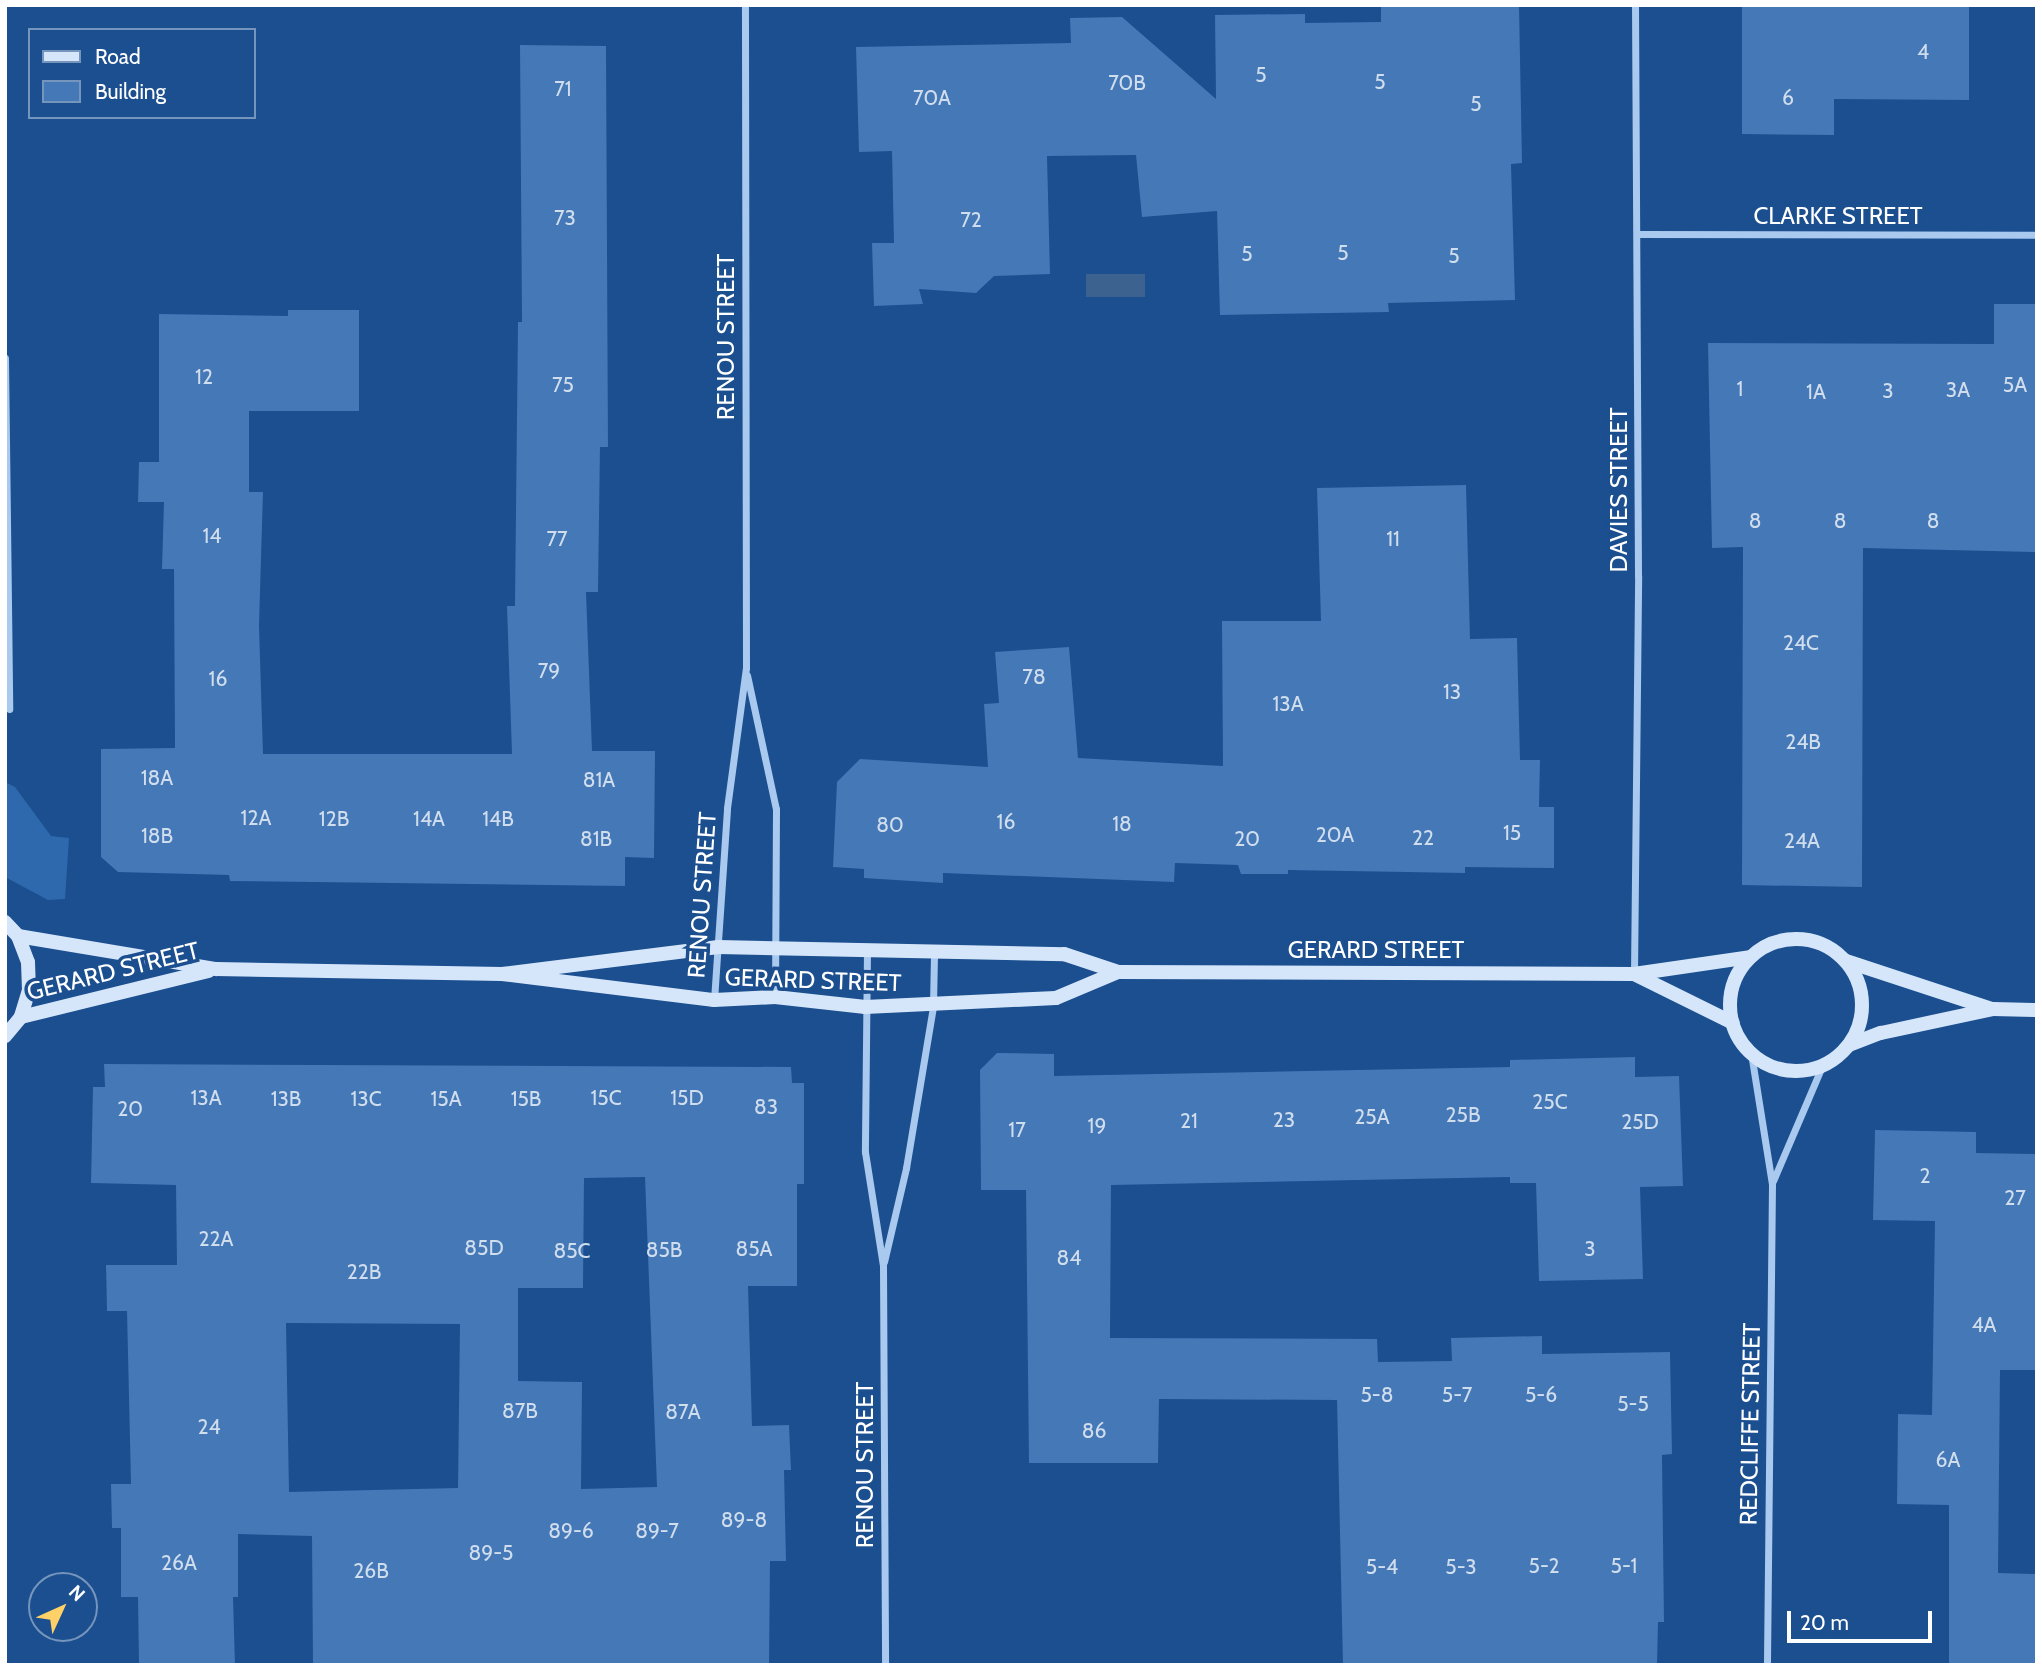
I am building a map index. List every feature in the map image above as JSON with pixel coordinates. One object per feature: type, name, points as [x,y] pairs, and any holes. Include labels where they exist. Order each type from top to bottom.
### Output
[{"type":"street","name":"RENOU STREET","points":[[714,1000],[727,808],[746,668],[745,5]]},
{"type":"street","name":"DAVIES STREET","points":[[1634,974],[1638,234],[1635,5]]},
{"type":"street","name":"CLARKE STREET","points":[[1638,234],[2037,235]]},
{"type":"street","points":[[5,358],[9,709]]},
{"type":"street","name":"RENOU STREET","points":[[746,668],[776,808],[775,997]]},
{"type":"street","points":[[5,922],[18,936],[28,962],[29,990],[21,1017],[5,1036]]},
{"type":"street","name":"GERARD STREET","points":[[18,936],[216,970],[502,974],[714,1000],[775,997],[865,1007],[933,1006],[1056,998],[1118,972]]},
{"type":"street","points":[[1993,1010],[1846,961],[1809,940],[1767,945],[1750,957],[1732,988],[1732,1023],[1751,1053],[1786,1070],[1805,1072],[1822,1066],[1849,1045],[1881,1033],[1993,1010],[2037,1010]]},
{"type":"street","name":"GERARD STREET","points":[[502,974],[718,947],[1064,954],[1118,972],[1634,974],[1750,957]]},
{"type":"street","name":"RENOU STREET","points":[[867,950],[865,1152],[883,1266],[885,1665]]},
{"type":"street","name":"RENOU STREET","points":[[883,1266],[906,1168],[933,1006],[933,952]]},
{"type":"street","points":[[1846,961],[1863,1003],[1860,1025],[1849,1045]]},
{"type":"street","name":"GERARD STREET","points":[[21,1017],[216,970]]},
{"type":"street","name":"GERARD STREET","points":[[1634,974],[1732,1023]]},
{"type":"street","name":"REDCLIFFE STREET","points":[[1751,1053],[1772,1184],[1768,1665]]},
{"type":"street","name":"REDCLIFFE STREET","points":[[1772,1184],[1822,1066]]},
{"type":"shaded area","points":[[1086,274],[1145,274],[1145,297],[1086,297]]},
{"type":"shaded area","points":[[5,782],[15,787],[51,836],[69,838],[65,899],[48,900],[5,877]]},
{"type":"building","points":[[1381,5],[1519,5],[1522,163],[1511,164],[1515,300],[1388,303],[1389,312],[1220,315],[1217,211],[1142,217],[1136,155],[1047,156],[1050,274],[994,276],[976,293],[919,289],[923,304],[874,306],[872,243],[894,243],[892,151],[859,152],[856,47],[1071,43],[1070,18],[1122,17],[1216,99],[1215,15],[1305,14],[1305,23],[1381,22]]},
{"type":"building","points":[[1742,5],[1969,5],[1969,100],[1834,99],[1834,135],[1742,134]]},
{"type":"building","points":[[520,45],[606,46],[608,447],[600,447],[598,592],[586,592],[592,751],[655,751],[654,858],[625,857],[625,886],[230,881],[229,875],[118,872],[101,857],[101,749],[175,748],[174,569],[162,569],[164,502],[138,502],[139,462],[159,462],[159,314],[288,316],[288,310],[359,310],[359,411],[249,411],[249,492],[263,492],[259,626],[263,754],[512,754],[507,606],[515,606],[518,322],[522,322]]},
{"type":"building","points":[[1994,304],[2037,304],[2037,552],[1863,548],[1862,887],[1742,885],[1743,547],[1712,548],[1708,343],[1994,344]]},
{"type":"building","points":[[1466,485],[1470,639],[1517,638],[1520,760],[1540,760],[1539,807],[1554,807],[1554,868],[1465,867],[1465,873],[1288,870],[1288,874],[1241,874],[1238,865],[1175,863],[1174,882],[943,873],[943,883],[864,878],[864,869],[833,867],[837,782],[860,759],[988,767],[984,704],[999,703],[995,652],[1069,647],[1078,758],[1223,766],[1222,621],[1321,621],[1317,488]]},
{"type":"building","points":[[997,1053],[1054,1054],[1054,1076],[1510,1067],[1510,1060],[1635,1057],[1635,1077],[1679,1076],[1683,1186],[1640,1187],[1643,1279],[1539,1281],[1536,1183],[1510,1183],[1510,1177],[1111,1185],[1110,1338],[1377,1339],[1378,1362],[1452,1361],[1451,1338],[1542,1336],[1542,1354],[1670,1352],[1672,1454],[1662,1455],[1664,1622],[1658,1622],[1657,1665],[1343,1665],[1337,1400],[1159,1399],[1158,1463],[1029,1463],[1026,1190],[981,1190],[980,1070]]},
{"type":"building","points":[[104,1064],[791,1067],[792,1083],[804,1083],[804,1184],[797,1184],[797,1286],[748,1286],[752,1426],[789,1425],[791,1470],[784,1470],[786,1561],[770,1561],[769,1665],[313,1665],[312,1536],[238,1534],[238,1597],[233,1597],[235,1665],[139,1665],[138,1597],[121,1597],[121,1528],[112,1528],[111,1484],[131,1484],[127,1311],[107,1311],[106,1265],[177,1265],[176,1185],[91,1183],[93,1087],[105,1087]],"holes":[[[645,1177],[657,1487],[581,1489],[582,1382],[518,1381],[518,1288],[583,1288],[584,1178]],[[286,1323],[460,1324],[458,1488],[289,1492]]]},
{"type":"building","points":[[1875,1130],[1976,1132],[1976,1153],[2037,1154],[2035,1370],[2000,1370],[1998,1573],[2037,1574],[2037,1664],[1949,1663],[1949,1505],[1897,1504],[1898,1414],[1932,1415],[1935,1221],[1873,1220]]}]
